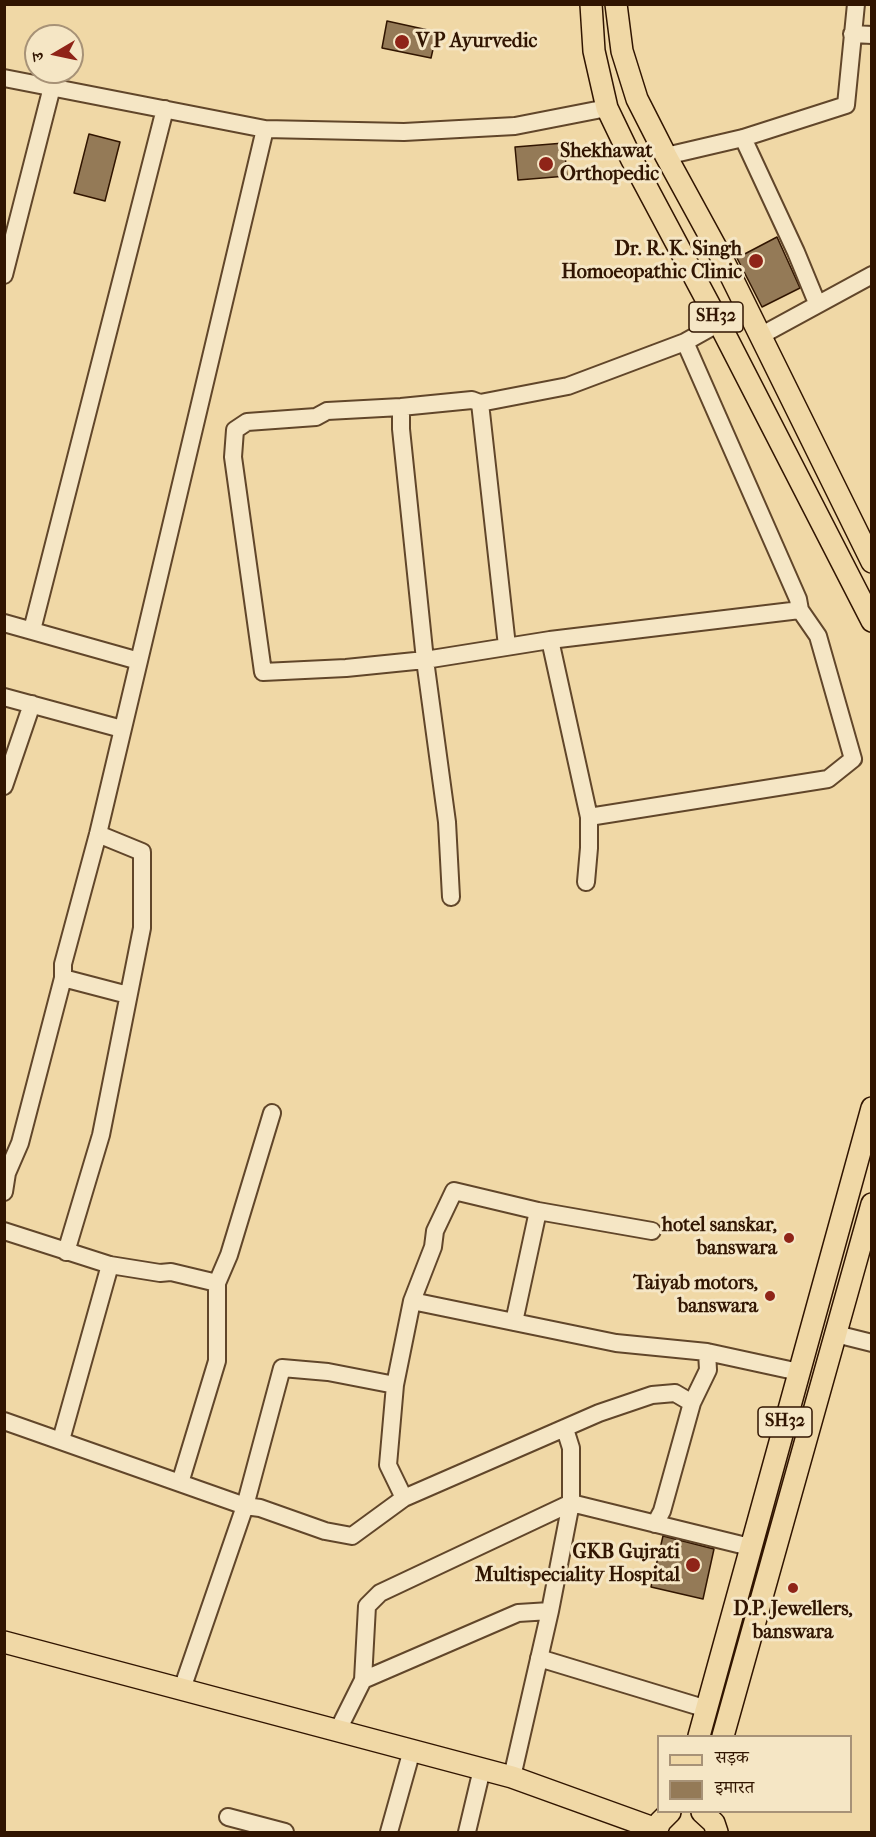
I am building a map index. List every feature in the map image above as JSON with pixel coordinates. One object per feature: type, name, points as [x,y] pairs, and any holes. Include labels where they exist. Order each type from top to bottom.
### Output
[{"type":"main road","name":"SH32","points":[[591,4],[594,51],[607,108],[872,621]]},
{"type":"main road","name":"SH32","points":[[616,4],[622,51],[637,99],[725,264],[872,562]]},
{"type":"main road","name":"SH32","points":[[700,1735],[872,1108]]},
{"type":"main road","name":"SH32","points":[[724,1735],[872,1204]]},
{"type":"main road","points":[[4,1642],[482,1768],[656,1831],[668,1813]]},
{"type":"main road","points":[[703,1813],[714,1823],[717,1833]]},
{"type":"street","points":[[666,156],[743,138],[846,105],[856,4]]},
{"type":"street","points":[[852,34],[872,35]]},
{"type":"street","points":[[4,78],[265,129],[404,132],[516,126],[607,108]]},
{"type":"street","points":[[4,275],[10,229],[52,87]]},
{"type":"street","points":[[32,630],[165,109]]},
{"type":"street","points":[[4,1192],[6,1173],[20,1143],[63,978],[63,964],[98,834],[265,129]]},
{"type":"street","points":[[743,138],[817,303]]},
{"type":"street","points":[[760,336],[872,275]]},
{"type":"street","points":[[719,323],[685,342],[568,386],[480,403],[472,400],[327,411],[316,417],[247,422],[235,430],[233,457],[263,672],[346,668],[425,660],[550,640],[800,610]]},
{"type":"street","points":[[589,817],[828,779],[853,759],[818,636],[800,610],[798,599],[685,342]]},
{"type":"street","points":[[480,403],[507,646]]},
{"type":"street","points":[[401,407],[402,441],[425,660],[447,822],[451,897]]},
{"type":"street","points":[[4,623],[139,661]]},
{"type":"street","points":[[550,640],[589,817],[586,882]]},
{"type":"street","points":[[4,697],[122,729]]},
{"type":"street","points":[[4,786],[10,753],[32,704]]},
{"type":"street","points":[[66,1252],[100,1135],[142,928],[142,852],[98,834]]},
{"type":"street","points":[[63,978],[128,995]]},
{"type":"street","points":[[180,1483],[217,1360],[217,1283],[229,1254],[272,1113]]},
{"type":"street","points":[[404,1498],[388,1466],[395,1385],[411,1301],[434,1246],[435,1231],[454,1191],[538,1211],[652,1231]]},
{"type":"street","points":[[514,1322],[538,1211]]},
{"type":"street","points":[[4,1231],[110,1265],[159,1274],[171,1272],[217,1283]]},
{"type":"street","points":[[61,1440],[110,1265]]},
{"type":"street","points":[[411,1301],[616,1344],[707,1352],[800,1372]]},
{"type":"street","points":[[836,1334],[872,1344]]},
{"type":"street","points":[[655,1524],[662,1511],[692,1403],[708,1370],[707,1352]]},
{"type":"street","points":[[182,1689],[245,1506],[282,1368],[328,1372],[395,1385]]},
{"type":"street","points":[[4,1422],[245,1506],[260,1508],[325,1531],[352,1536],[404,1498],[599,1413],[652,1395],[675,1393],[692,1403]]},
{"type":"street","points":[[512,1777],[550,1611],[571,1503],[571,1448],[564,1429]]},
{"type":"street","points":[[338,1730],[363,1680],[367,1606],[380,1593],[571,1503],[750,1547]]},
{"type":"street","points":[[363,1680],[518,1613],[550,1611]]},
{"type":"street","points":[[539,1658],[707,1709]]},
{"type":"street","points":[[389,1833],[412,1750]]},
{"type":"street","points":[[467,1833],[482,1768]]},
{"type":"street","points":[[228,1817],[285,1833]]},
{"type":"building","points":[[387,21],[437,32],[431,58],[382,48]]},
{"type":"building","points":[[89,134],[120,142],[105,201],[74,193]]},
{"type":"building","points":[[564,143],[567,176],[518,180],[515,147]]},
{"type":"building","points":[[777,237],[800,288],[762,307],[737,258]]},
{"type":"building","points":[[663,1536],[714,1549],[703,1599],[651,1587]]},
{"type":"place","name":"V P Ayurvedic","points":[[402,42]]},
{"type":"place","name":"Shekhawat Orthopedic","points":[[546,164]]},
{"type":"place","name":"Dr. R. K. Singh Homoeopathic Clinic","points":[[756,261]]},
{"type":"place","name":"hotel sanskar, banswara","points":[[789,1238]]},
{"type":"place","name":"Taiyab motors, banswara","points":[[770,1296]]},
{"type":"place","name":"GKB Gujrati Multispeciality Hospital","points":[[693,1565]]},
{"type":"place","name":"D.P. Jewellers, banswara","points":[[793,1588]]}]
